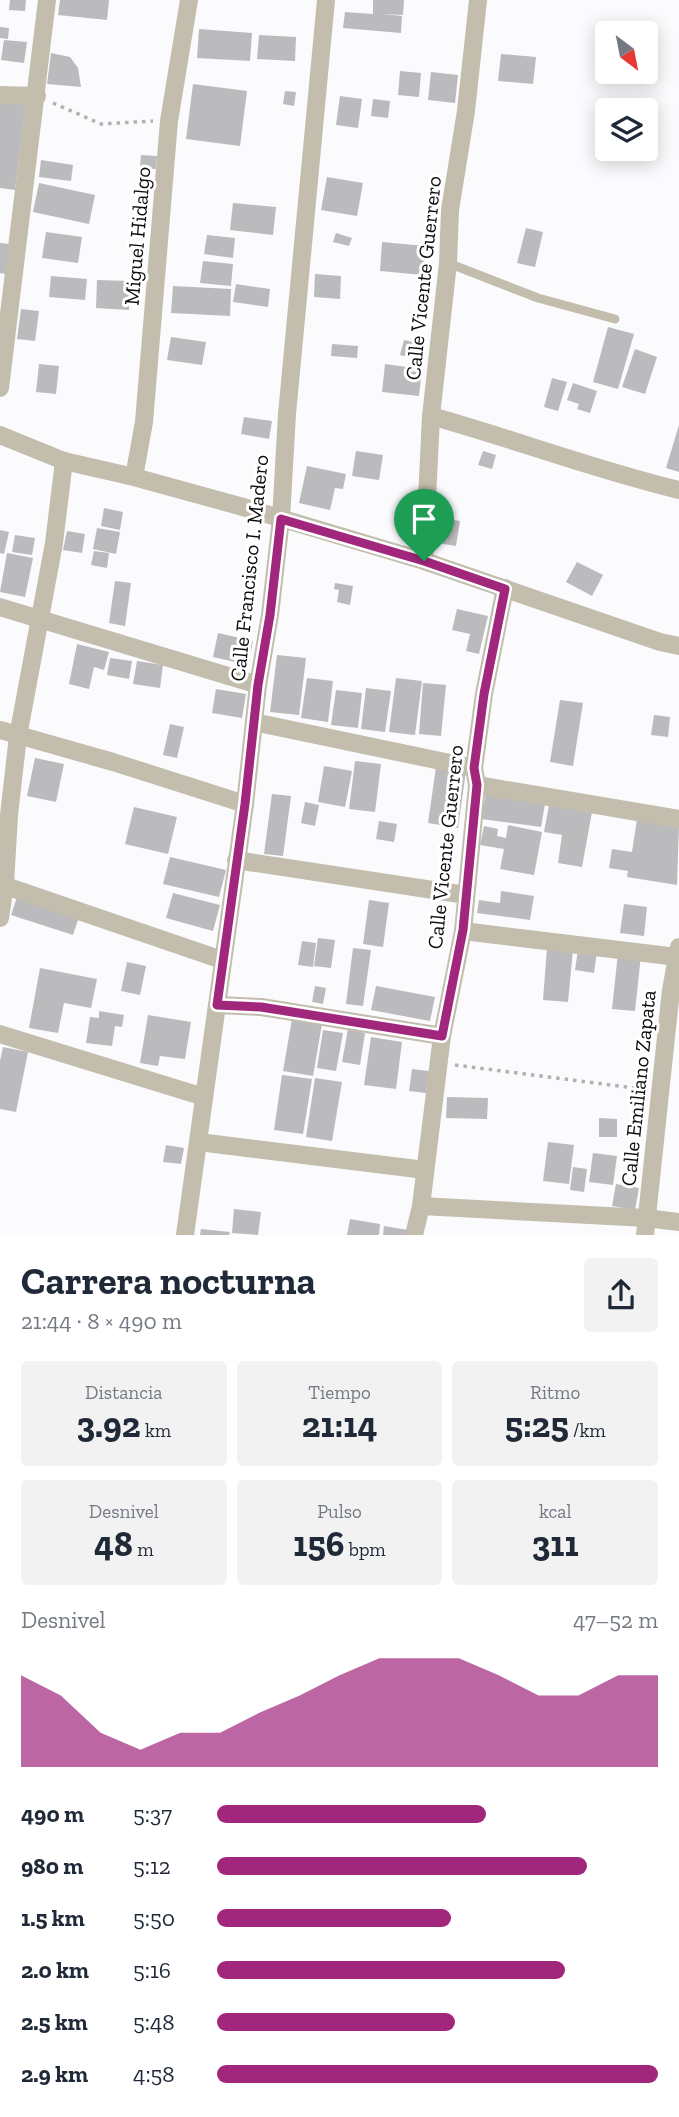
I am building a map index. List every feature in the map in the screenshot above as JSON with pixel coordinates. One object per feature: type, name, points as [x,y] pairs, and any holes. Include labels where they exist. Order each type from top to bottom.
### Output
[{"type":"street","points":[[0,388],[47,0]]},
{"type":"street","name":"Miguel Hidalgo","points":[[134,477],[144,422],[170,121],[189,0]]},
{"type":"street","name":"Calle Francisco I. Madero","points":[[185,1235],[200,1142],[281,519],[287,414],[326,0]]},
{"type":"street","name":"Calle Vicente Guerrero","points":[[424,561],[431,416],[448,263],[450,209],[466,111],[478,0]]},
{"type":"street","points":[[0,95],[37,96]]},
{"type":"street","points":[[431,416],[496,434],[534,449],[582,461],[633,479],[679,489]]},
{"type":"street","points":[[0,436],[64,461],[134,477],[424,561],[660,642],[679,646]]},
{"type":"street","points":[[0,918],[18,736],[54,543],[64,461]]},
{"type":"street","name":"Calle Vicente Guerrero","points":[[414,1235],[421,1206],[442,1036],[463,930],[486,683],[505,589]]},
{"type":"street","points":[[0,607],[258,685]]},
{"type":"street","points":[[254,722],[476,776],[679,819]]},
{"type":"street","points":[[0,730],[245,804]]},
{"type":"street","points":[[236,860],[466,895]]},
{"type":"street","points":[[3,884],[222,960]]},
{"type":"street","points":[[463,930],[678,952]]},
{"type":"street","name":"Calle Emiliano Zapata","points":[[646,1226],[671,990],[678,952]]},
{"type":"street","points":[[217,1005],[261,1007],[442,1036]]},
{"type":"street","points":[[0,1034],[204,1097]]},
{"type":"street","points":[[200,1142],[425,1170]]},
{"type":"street","points":[[421,1206],[646,1226],[679,1222]]},
{"type":"lane","points":[[448,263],[538,298],[614,319]]},
{"type":"path","points":[[37,96],[101,124],[170,121]]},
{"type":"path","points":[[439,1063],[662,1091]]},
{"type":"building","points":[[10,0],[26,0],[25,11],[9,10]]},
{"type":"building","points":[[60,0],[109,0],[107,20],[58,15]]},
{"type":"building","points":[[373,0],[404,0],[403,15],[383,14],[402,16],[401,33],[343,28],[345,12],[373,14]]},
{"type":"building","points":[[0,27],[9,28],[8,39],[0,38]]},
{"type":"building","points":[[199,29],[252,33],[250,61],[197,58]]},
{"type":"building","points":[[259,35],[296,37],[295,61],[257,59]]},
{"type":"building","points":[[4,40],[27,42],[24,63],[1,60]]},
{"type":"building","points":[[51,53],[70,57],[78,68],[81,87],[47,84]]},
{"type":"building","points":[[501,54],[536,57],[533,84],[498,81]]},
{"type":"building","points":[[400,71],[421,73],[419,97],[398,95]]},
{"type":"building","points":[[431,72],[458,75],[455,103],[428,100]]},
{"type":"building","points":[[193,84],[247,91],[240,146],[186,139]]},
{"type":"building","points":[[285,91],[296,92],[294,106],[283,104]]},
{"type":"building","points":[[340,96],[362,99],[358,128],[336,125]]},
{"type":"building","points":[[0,99],[26,102],[15,190],[0,188]]},
{"type":"building","points":[[373,99],[390,101],[388,118],[371,116]]},
{"type":"building","points":[[141,155],[157,156],[156,169],[140,168]]},
{"type":"building","points":[[41,160],[73,165],[71,181],[39,177]]},
{"type":"building","points":[[327,177],[363,183],[357,216],[321,210]]},
{"type":"building","points":[[39,183],[95,195],[89,224],[33,212]]},
{"type":"building","points":[[233,203],[276,207],[273,235],[230,230]]},
{"type":"building","points":[[526,228],[543,232],[535,267],[517,263]]},
{"type":"building","points":[[46,232],[82,237],[78,263],[42,258]]},
{"type":"building","points":[[336,233],[352,238],[349,246],[333,242]]},
{"type":"building","points":[[207,235],[235,238],[233,258],[204,254]]},
{"type":"building","points":[[382,242],[425,246],[423,275],[380,271]]},
{"type":"building","points":[[0,243],[10,244],[6,274],[0,273]]},
{"type":"building","points":[[203,261],[233,264],[231,286],[200,283]]},
{"type":"building","points":[[315,274],[341,276],[340,299],[314,297]]},
{"type":"building","points":[[51,276],[87,279],[85,300],[49,297]]},
{"type":"building","points":[[97,280],[130,281],[129,310],[96,308]]},
{"type":"building","points":[[236,284],[270,289],[268,307],[233,302]]},
{"type":"building","points":[[173,286],[231,289],[230,316],[171,313]]},
{"type":"building","points":[[21,309],[39,311],[35,341],[17,339]]},
{"type":"building","points":[[608,327],[634,334],[618,389],[593,382]]},
{"type":"building","points":[[171,337],[206,342],[202,365],[167,360]]},
{"type":"building","points":[[404,340],[423,344],[419,360],[400,355]]},
{"type":"building","points":[[332,344],[358,346],[357,358],[331,356]]},
{"type":"building","points":[[635,349],[657,357],[645,394],[622,387]]},
{"type":"building","points":[[39,364],[59,366],[56,394],[36,392]]},
{"type":"building","points":[[385,364],[422,369],[419,396],[382,392]]},
{"type":"building","points":[[552,378],[567,382],[558,411],[544,407]]},
{"type":"building","points":[[573,383],[597,391],[590,413],[577,409],[579,404],[567,400]]},
{"type":"building","points":[[244,417],[272,421],[269,439],[241,434]]},
{"type":"building","points":[[679,425],[679,472],[666,468]]},
{"type":"building","points":[[356,451],[383,455],[379,480],[352,476]]},
{"type":"building","points":[[483,451],[496,455],[492,469],[478,465]]},
{"type":"building","points":[[307,466],[346,474],[343,489],[335,488],[330,510],[299,503]]},
{"type":"building","points":[[104,508],[123,512],[120,530],[101,526]]},
{"type":"building","points":[[435,517],[460,521],[456,546],[431,542]]},
{"type":"building","points":[[97,528],[120,532],[116,554],[93,549]]},
{"type":"building","points":[[0,530],[9,532],[4,554],[0,553]]},
{"type":"building","points":[[67,531],[85,534],[82,553],[63,550]]},
{"type":"building","points":[[15,535],[35,538],[32,555],[12,552]]},
{"type":"building","points":[[94,551],[109,553],[107,568],[91,565]]},
{"type":"building","points":[[7,553],[33,558],[25,597],[0,592]]},
{"type":"building","points":[[577,562],[603,575],[592,596],[566,582]]},
{"type":"building","points":[[115,581],[131,583],[125,626],[109,623]]},
{"type":"building","points":[[335,583],[353,586],[350,605],[337,602],[339,590],[334,589]]},
{"type":"building","points":[[457,609],[488,616],[479,654],[466,651],[470,634],[452,630]]},
{"type":"building","points":[[218,633],[253,641],[248,665],[213,657]]},
{"type":"building","points":[[77,644],[109,652],[104,670],[94,667],[89,689],[69,684]]},
{"type":"building","points":[[277,655],[306,658],[299,715],[270,712]]},
{"type":"building","points":[[110,658],[132,661],[129,679],[107,675]]},
{"type":"building","points":[[137,661],[163,665],[160,688],[133,684]]},
{"type":"building","points":[[307,678],[333,681],[328,722],[301,718]]},
{"type":"building","points":[[396,678],[422,681],[415,735],[389,732]]},
{"type":"building","points":[[423,683],[446,685],[441,736],[419,734]]},
{"type":"building","points":[[366,688],[391,691],[385,732],[361,729]]},
{"type":"building","points":[[216,689],[246,694],[242,718],[212,713]]},
{"type":"building","points":[[336,690],[362,693],[358,728],[331,725]]},
{"type":"building","points":[[560,700],[583,703],[573,766],[550,762]]},
{"type":"building","points":[[654,715],[670,717],[668,737],[651,735]]},
{"type":"building","points":[[170,724],[184,727],[177,758],[163,755]]},
{"type":"building","points":[[35,758],[64,764],[56,802],[27,796]]},
{"type":"building","points":[[355,761],[381,764],[375,812],[349,809]]},
{"type":"building","points":[[324,766],[352,771],[345,807],[318,802]]},
{"type":"building","points":[[436,767],[466,771],[458,828],[428,823]]},
{"type":"building","points":[[486,793],[545,804],[541,827],[481,819]]},
{"type":"building","points":[[272,794],[291,796],[283,856],[264,854]]},
{"type":"building","points":[[305,802],[319,805],[315,826],[301,823]]},
{"type":"building","points":[[549,805],[592,812],[582,867],[558,863],[562,835],[544,832]]},
{"type":"building","points":[[134,807],[177,817],[168,854],[125,844]]},
{"type":"building","points":[[637,819],[679,826],[677,885],[627,877],[628,871],[609,868],[612,849],[632,852]]},
{"type":"building","points":[[379,821],[397,824],[394,842],[376,839]]},
{"type":"building","points":[[508,825],[542,832],[534,875],[500,869],[504,849],[480,845],[484,826],[498,829],[497,836],[506,838]]},
{"type":"building","points":[[170,857],[226,870],[219,897],[163,884]]},
{"type":"building","points":[[501,891],[534,896],[530,920],[477,913],[479,900],[500,903]]},
{"type":"building","points":[[173,893],[220,905],[213,931],[166,918]]},
{"type":"building","points":[[17,897],[79,917],[73,935],[11,915]]},
{"type":"building","points":[[369,900],[389,903],[383,947],[363,944]]},
{"type":"building","points":[[624,904],[647,907],[644,936],[620,933]]},
{"type":"building","points":[[318,938],[335,940],[331,968],[314,966]]},
{"type":"building","points":[[302,941],[316,943],[313,967],[298,965]]},
{"type":"building","points":[[353,948],[371,950],[363,1006],[346,1004]]},
{"type":"building","points":[[547,948],[573,950],[568,1002],[543,1000]]},
{"type":"building","points":[[578,949],[597,951],[594,973],[575,970]]},
{"type":"building","points":[[618,953],[641,955],[635,1011],[612,1009]]},
{"type":"building","points":[[127,962],[146,966],[140,995],[121,991]]},
{"type":"building","points":[[40,968],[97,979],[91,1008],[64,1003],[58,1033],[29,1028]]},
{"type":"building","points":[[315,986],[326,988],[323,1004],[312,1002]]},
{"type":"building","points":[[376,986],[435,997],[430,1021],[371,1010]]},
{"type":"building","points":[[99,1011],[124,1015],[122,1027],[115,1026],[112,1046],[86,1043],[90,1017],[99,1018]]},
{"type":"building","points":[[148,1015],[191,1022],[185,1059],[160,1056],[158,1066],[140,1063]]},
{"type":"building","points":[[292,1019],[322,1024],[313,1076],[283,1071]]},
{"type":"building","points":[[348,1029],[365,1033],[360,1065],[342,1062]]},
{"type":"building","points":[[323,1030],[343,1033],[336,1071],[317,1068]]},
{"type":"building","points":[[371,1037],[402,1042],[396,1089],[364,1085]]},
{"type":"building","points":[[3,1047],[28,1052],[16,1112],[0,1109],[0,1061]]},
{"type":"building","points":[[412,1069],[429,1071],[426,1093],[409,1091]]},
{"type":"building","points":[[282,1075],[312,1079],[303,1134],[274,1130]]},
{"type":"building","points":[[315,1078],[342,1082],[332,1141],[306,1137]]},
{"type":"building","points":[[447,1097],[488,1098],[487,1119],[446,1118]]},
{"type":"building","points":[[599,1118],[617,1119],[617,1137],[599,1137]]},
{"type":"building","points":[[548,1142],[574,1145],[569,1184],[543,1181]]},
{"type":"building","points":[[166,1145],[184,1148],[181,1164],[163,1162]]},
{"type":"building","points":[[593,1153],[617,1156],[613,1185],[589,1182]]},
{"type":"building","points":[[573,1167],[587,1169],[584,1192],[570,1190]]},
{"type":"building","points":[[616,1184],[639,1188],[635,1210],[612,1206]]},
{"type":"building","points":[[234,1209],[261,1212],[258,1235],[232,1233]]},
{"type":"building","points":[[350,1219],[380,1224],[379,1235],[347,1235]]},
{"type":"building","points":[[384,1226],[408,1230],[407,1235],[383,1235]]},
{"type":"building","points":[[201,1229],[230,1232],[229,1235],[200,1235]]},
{"type":"route","points":[[281,519],[424,561],[505,589],[484,694],[474,768],[477,785],[463,930],[442,1036],[261,1007],[217,1005],[281,519]]}]
